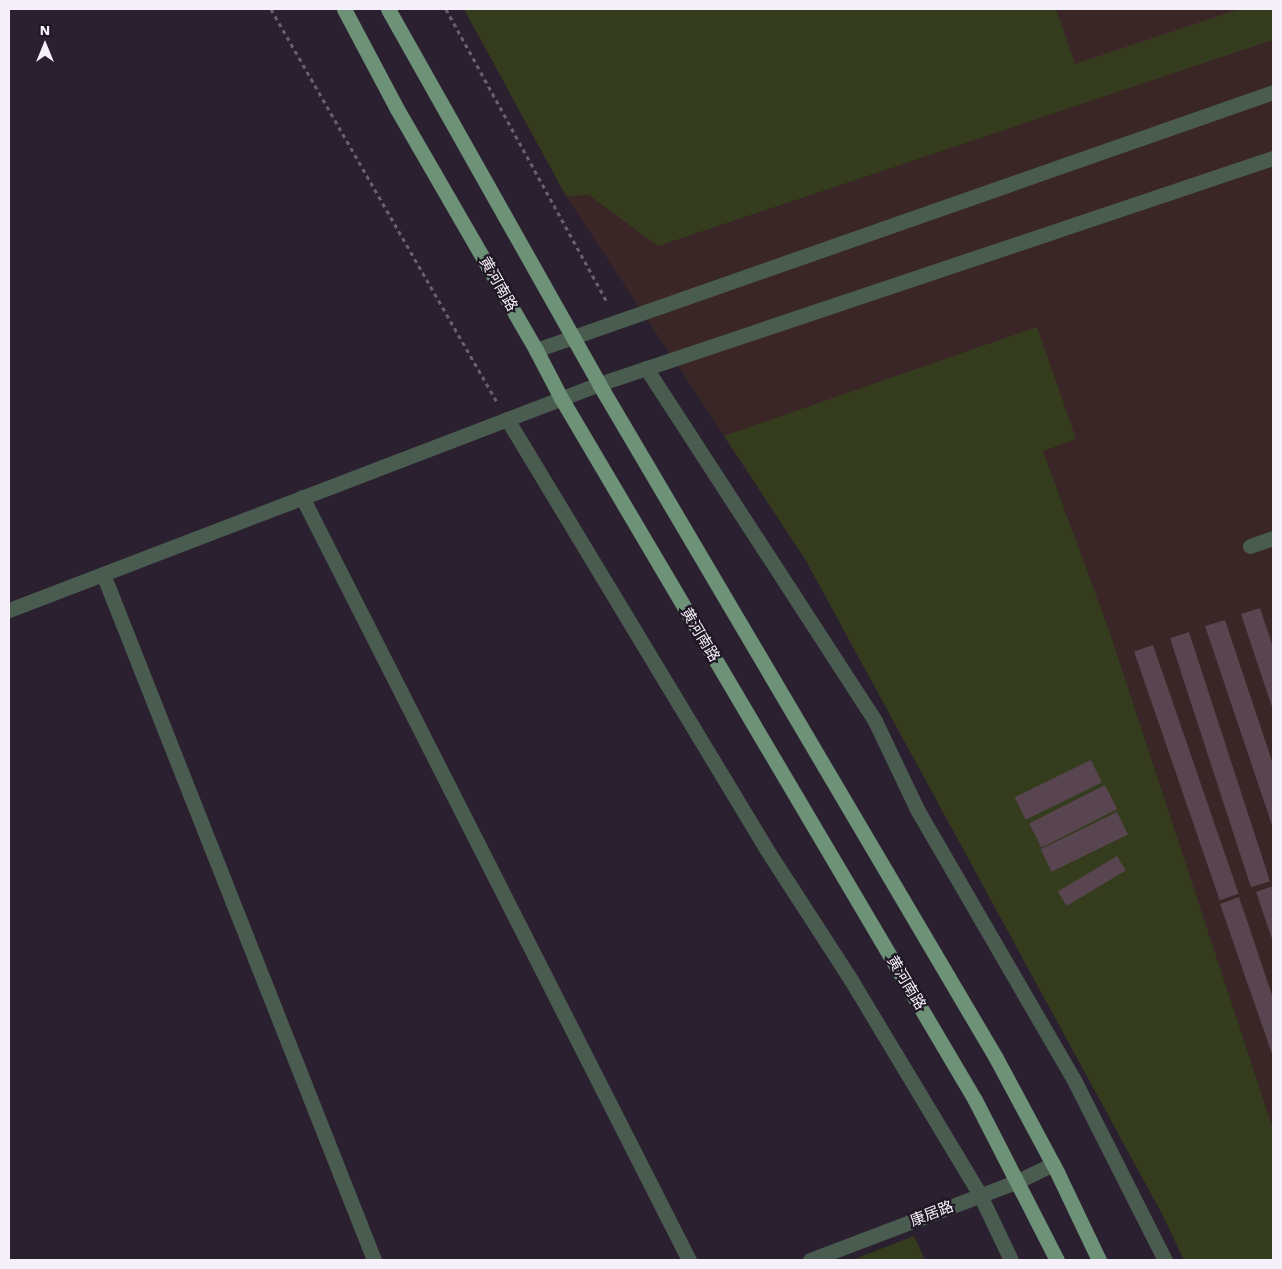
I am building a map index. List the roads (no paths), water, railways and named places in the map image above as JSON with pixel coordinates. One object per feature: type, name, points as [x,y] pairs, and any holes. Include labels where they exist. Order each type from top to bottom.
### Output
[{"type":"main road","name":"黄河南路","points":[[344,9],[397,109],[536,350],[561,398],[970,1092],[1018,1181],[1057,1260]]},
{"type":"main road","points":[[388,9],[598,384],[996,1058],[1053,1164],[1099,1260]]},
{"type":"street","points":[[536,350],[1273,92]]},
{"type":"street","points":[[9,609],[598,384],[1273,158]]},
{"type":"street","points":[[646,368],[874,721],[918,811],[1073,1078],[1165,1260]]},
{"type":"street","points":[[507,419],[765,847],[851,980],[980,1195],[1011,1260]]},
{"type":"street","points":[[302,497],[689,1260]]},
{"type":"street","points":[[1250,546],[1273,538]]},
{"type":"street","points":[[102,574],[374,1260]]},
{"type":"street","name":"康居路","points":[[810,1260],[1018,1181],[1053,1164]]}]
